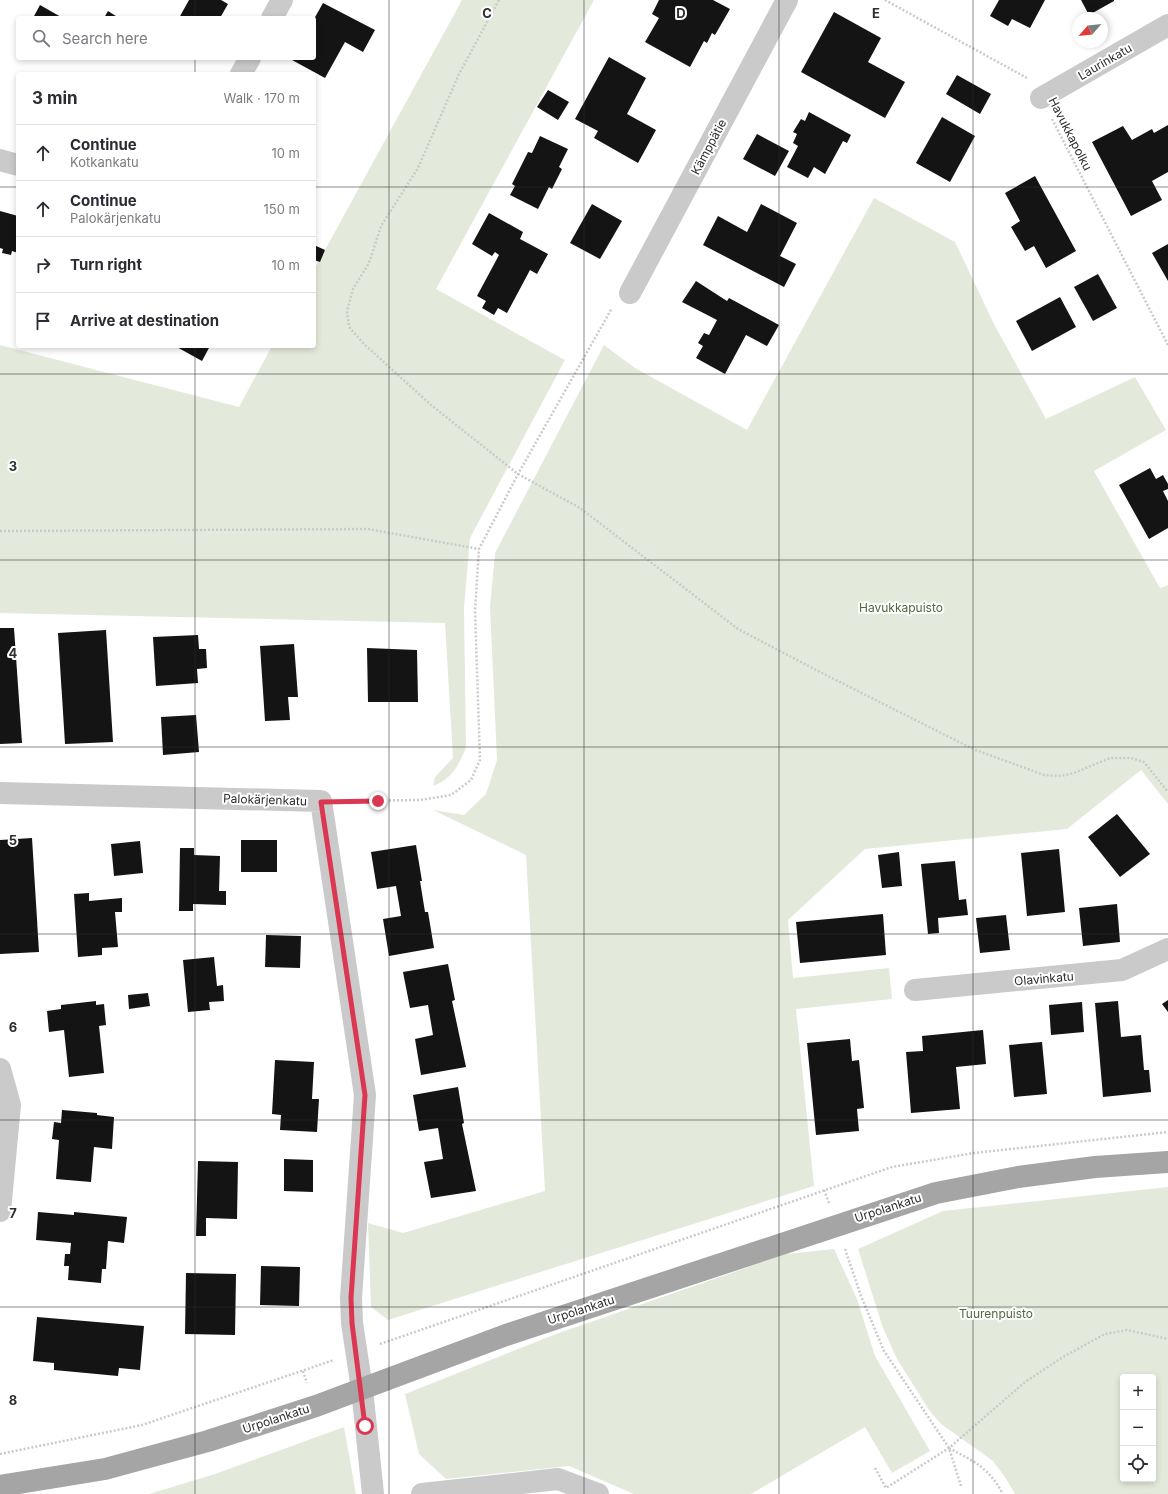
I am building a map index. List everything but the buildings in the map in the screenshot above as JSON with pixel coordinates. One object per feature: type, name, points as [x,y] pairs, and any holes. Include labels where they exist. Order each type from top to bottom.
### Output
[{"type":"main road","name":"Urpolankatu","points":[[0,1486],[105,1469],[208,1441],[316,1406],[506,1335],[936,1193],[1018,1176],[1096,1167],[1168,1162]]},
{"type":"street","points":[[273,16],[282,0]]},
{"type":"street","name":"Kämppätie","points":[[630,293],[787,0]]},
{"type":"street","name":"Laurinkatu","points":[[1041,98],[1168,25]]},
{"type":"street","points":[[242,72],[249,60]]},
{"type":"street","points":[[0,160],[16,164]]},
{"type":"street","name":"Palokärjenkatu","points":[[0,792],[321,802],[365,1095],[351,1298],[352,1323],[362,1389],[373,1494]]},
{"type":"street","name":"Olavinkatu","points":[[915,990],[1122,970],[1168,949]]},
{"type":"street","points":[[0,1069],[10,1105],[0,1211]]},
{"type":"street","points":[[422,1494],[558,1479],[598,1494]]},
{"type":"path","points":[[499,0],[459,74],[418,168],[381,226],[369,263],[353,289],[347,311],[349,327],[364,344],[431,405],[518,474],[580,508],[738,629],[973,749],[1044,775],[1061,776],[1074,773],[1110,758],[1131,758],[1144,762],[1168,792]]},
{"type":"path","name":"Havukkapolku","points":[[885,0],[1030,79],[1168,345]]},
{"type":"path","points":[[321,802],[420,800],[451,795],[471,780],[480,760],[475,612],[479,549],[518,474],[617,299],[630,293]]},
{"type":"path","points":[[0,532],[368,529],[479,549]]},
{"type":"path","points":[[0,1454],[142,1425],[356,1353],[892,1167],[974,1153],[1168,1132]]},
{"type":"path","points":[[824,1190],[861,1296],[884,1351],[949,1448],[961,1486]]},
{"type":"path","points":[[875,1468],[886,1488],[949,1448],[1025,1382],[1063,1357],[1105,1334],[1127,1330],[1168,1339]]},
{"type":"path","points":[[949,1448],[980,1464],[996,1480],[1003,1494]]},
{"type":"green space","points":[[462,0],[594,0],[436,289],[565,360],[470,538],[464,608],[466,747],[461,760],[454,771],[440,783],[433,786],[435,777],[453,758],[445,623],[0,613],[0,345],[239,407],[271,348],[316,348],[316,266]]},
{"type":"green space","name":"Havukkapuisto","points":[[874,198],[955,242],[994,324],[1046,419],[1135,377],[1166,430],[1094,471],[1160,588],[1168,585],[1168,804],[1141,770],[1067,829],[865,849],[788,920],[793,978],[889,968],[892,999],[796,1009],[814,1186],[388,1320],[371,1307],[368,1223],[403,1233],[545,1191],[526,855],[433,810],[464,815],[486,794],[497,760],[490,607],[495,553],[604,345],[635,368],[747,430]]},
{"type":"green space","name":"Tuurenpuisto","points":[[1168,1187],[1168,1494],[1015,1494],[993,1461],[941,1424],[929,1410],[897,1359],[883,1328],[858,1249],[943,1211]]},
{"type":"green space","points":[[834,1249],[857,1299],[875,1356],[930,1451],[892,1473],[865,1427],[751,1494],[634,1494],[569,1466],[446,1479],[419,1454],[405,1394],[556,1334],[786,1254]]},
{"type":"green space","points":[[344,1427],[356,1494],[149,1494],[215,1474]]},
{"type":"route","points":[[365,1426],[362,1389],[352,1323],[351,1298],[365,1095],[321,802],[378,801]]}]
